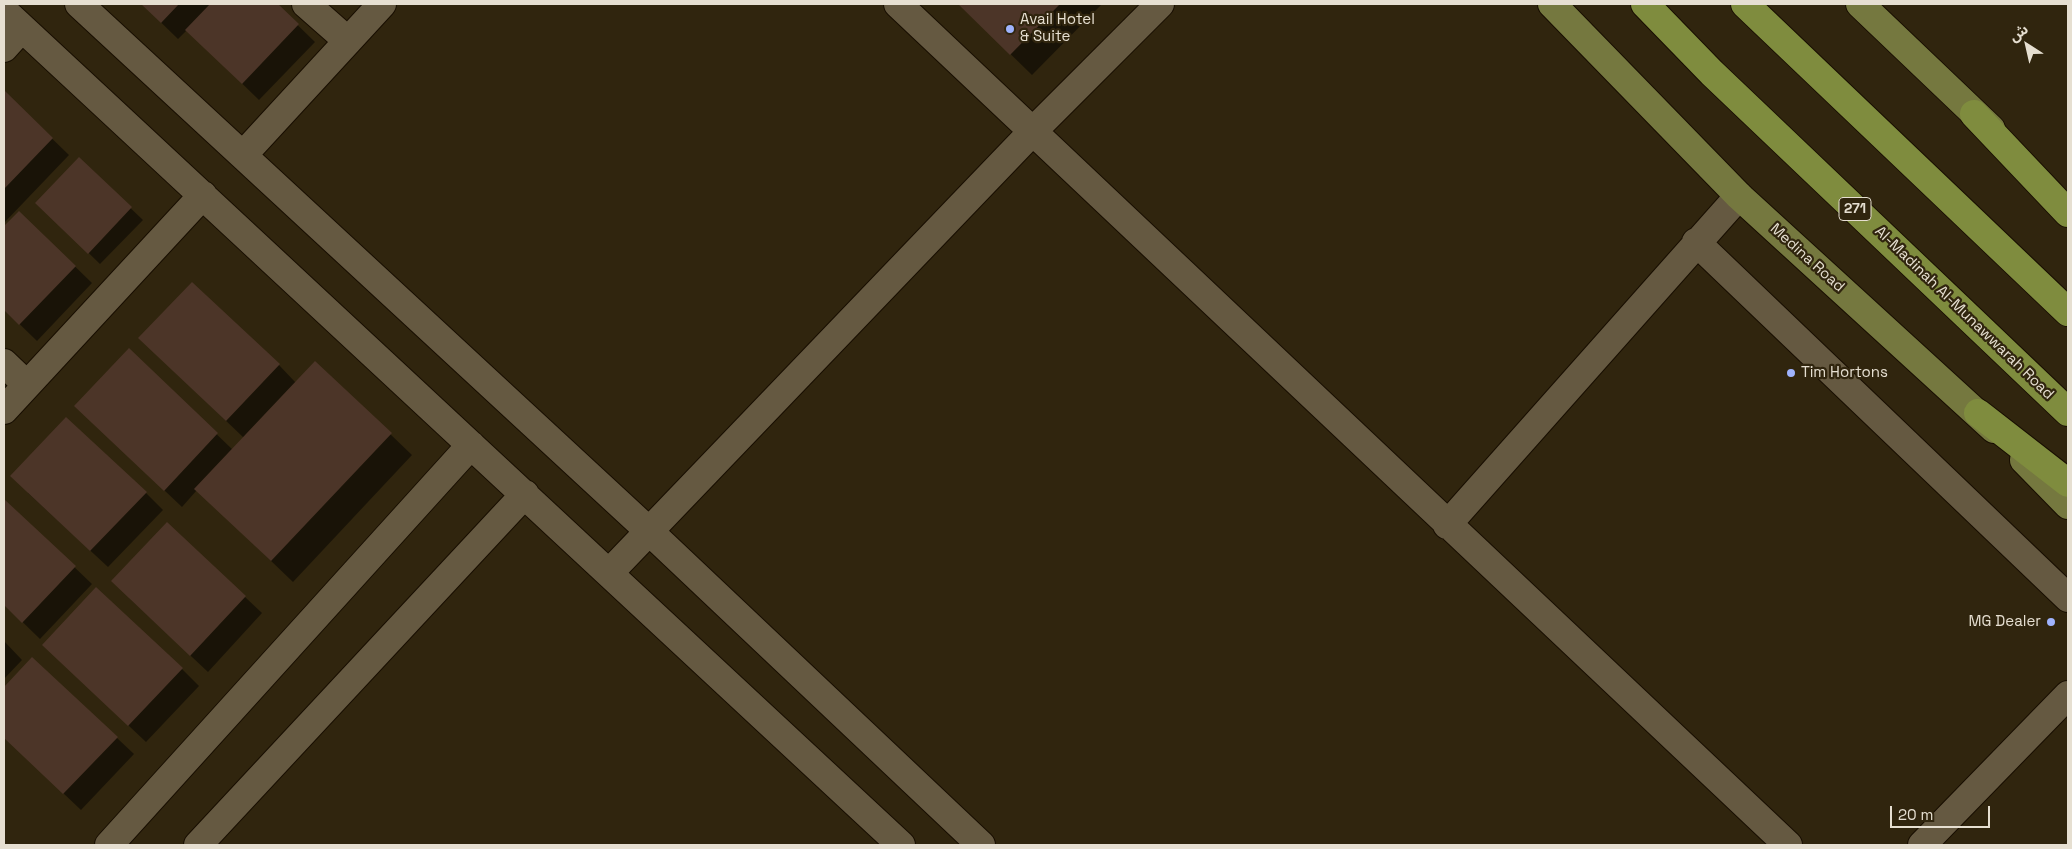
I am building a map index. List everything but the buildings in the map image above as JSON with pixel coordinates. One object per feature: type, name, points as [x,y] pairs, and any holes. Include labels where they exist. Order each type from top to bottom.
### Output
[{"type":"highway","name":"Al-Madinah Al-Munawwarah Road","points":[[1645,4],[1712,73],[2068,412]]},
{"type":"highway","points":[[1745,4],[2068,312]]},
{"type":"highway","points":[[1974,114],[2068,213]]},
{"type":"highway","points":[[1978,413],[2068,483]]},
{"type":"main road","name":"Medina Road","points":[[1552,4],[1739,196],[1978,413],[2068,505]]},
{"type":"main road","points":[[1872,8],[1974,114],[2068,199]]},
{"type":"street","points":[[79,4],[650,532],[980,845]]},
{"type":"street","points":[[306,4],[348,42]]},
{"type":"street","points":[[243,155],[382,4]]},
{"type":"street","points":[[898,4],[1447,525],[1788,845]]},
{"type":"street","points":[[609,573],[1033,131],[1160,4]]},
{"type":"street","points":[[4,48],[13,19],[901,845]]},
{"type":"street","points":[[4,410],[203,195]]},
{"type":"street","points":[[1447,525],[1696,242],[1739,196]]},
{"type":"street","points":[[1696,242],[2068,598]]},
{"type":"street","points":[[4,363],[27,385]]},
{"type":"street","points":[[109,845],[471,445]]},
{"type":"street","points":[[203,844],[525,494]]},
{"type":"street","points":[[1922,845],[2068,695]]},
{"type":"place","name":"Avail Hotel & Suite","points":[[1010,29]]},
{"type":"place","name":"Tim Hortons","points":[[1791,373]]},
{"type":"place","name":"MG Dealer","points":[[2051,622]]}]
